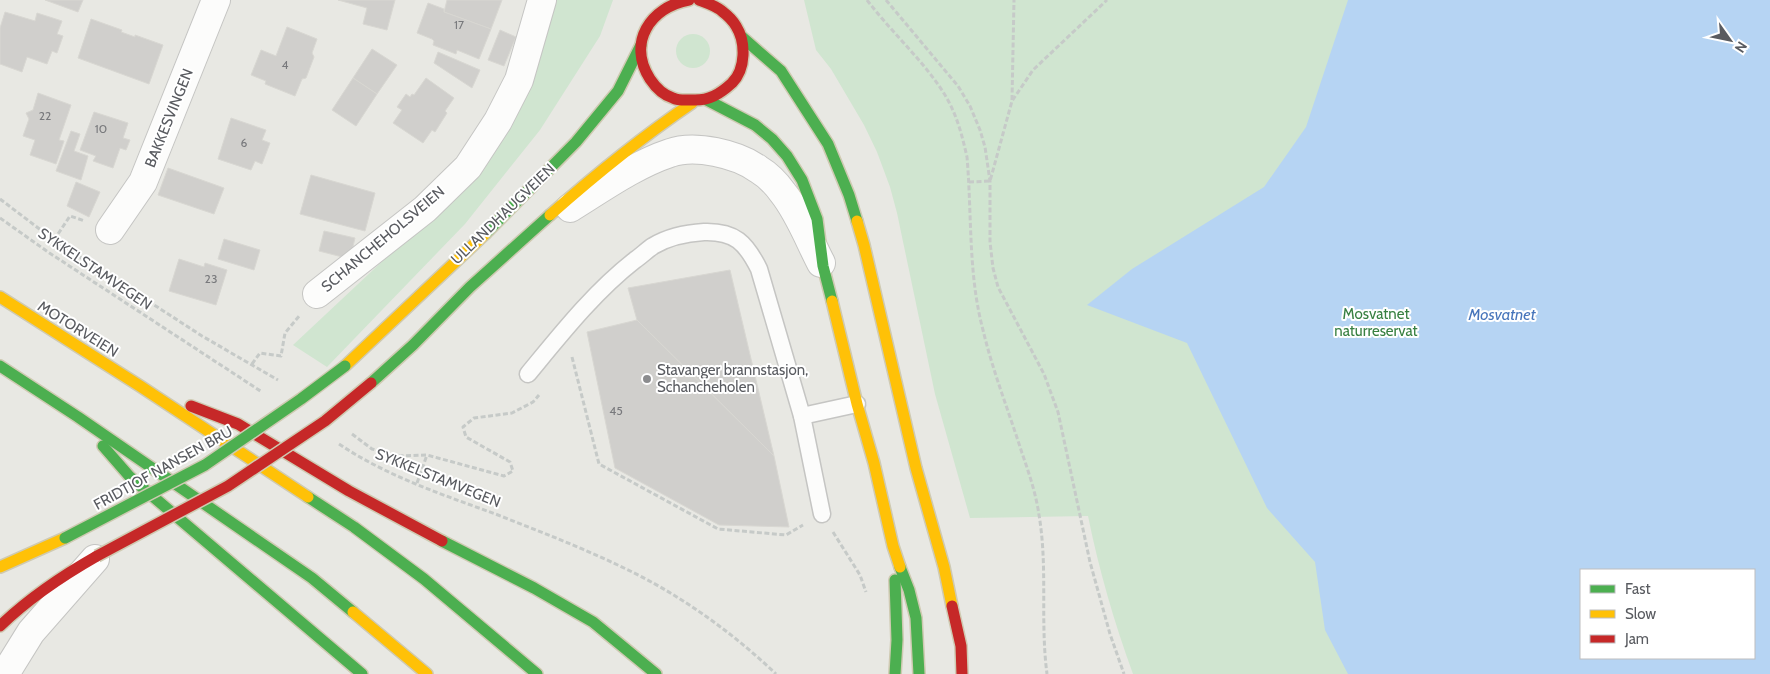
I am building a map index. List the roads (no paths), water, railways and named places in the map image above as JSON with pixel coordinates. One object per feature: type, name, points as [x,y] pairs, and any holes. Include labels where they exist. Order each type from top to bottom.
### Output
[{"type":"main road","points":[[653,18],[659,0]]},
{"type":"main road","points":[[653,18],[665,7],[689,0]]},
{"type":"main road","points":[[641,45],[642,62],[648,78],[660,91],[675,100],[692,103],[722,94],[733,83],[741,69],[744,53],[742,37],[738,26],[728,13],[714,4],[700,0]]},
{"type":"main road","points":[[738,26],[740,9]]},
{"type":"main road","name":"ULLANDHAUGVEIEN","points":[[345,366],[511,209],[576,142],[618,90],[641,45],[645,31],[653,18]]},
{"type":"main road","points":[[742,37],[781,72],[828,144],[849,195],[864,245],[916,468],[944,567],[961,646],[962,674]]},
{"type":"main road","points":[[707,100],[755,125],[772,139],[787,156],[802,180],[817,218],[823,266],[857,404],[874,463],[894,546],[916,618],[919,674]]},
{"type":"main road","name":"ULLANDHAUGVEIEN","points":[[97,556],[174,516],[236,480],[325,421],[413,345],[470,287],[578,190],[656,127],[692,103]]},
{"type":"main road","name":"MOTORVEIEN","points":[[0,297],[140,386]]},
{"type":"main road","points":[[0,366],[78,417],[312,578],[427,674]]},
{"type":"main road","name":"FRIDTJOF NANSEN BRU","points":[[0,567],[65,538],[205,465],[294,405],[345,366]]},
{"type":"main road","points":[[140,386],[354,527],[424,579],[537,674]]},
{"type":"main road","points":[[140,386],[238,424],[349,491],[460,551],[534,588],[593,622],[656,674]]},
{"type":"main road","points":[[78,417],[130,477],[362,674]]},
{"type":"main road","points":[[894,546],[897,640],[895,674]]},
{"type":"main road","points":[[0,626],[30,599],[97,556]]},
{"type":"street","name":"BAKKESVINGEN","points":[[110,230],[143,182],[216,0]]},
{"type":"street","name":"SCHANCHEHOLSVEIEN","points":[[317,294],[424,209],[468,167],[498,121],[519,80],[542,0]]},
{"type":"street","points":[[526,236],[645,164],[672,152],[696,150],[720,153],[744,161],[770,178],[789,202],[823,266]]},
{"type":"street","points":[[5,674],[31,632],[97,556]]},
{"type":"lane","points":[[528,374],[568,326],[615,276],[654,246],[688,233],[713,232],[730,235],[749,250],[759,269],[802,416],[822,514]]},
{"type":"lane","points":[[802,416],[857,404]]},
{"type":"water","name":"Mosvatnet","points":[[1348,0],[1770,0],[1770,674],[1348,674],[1325,630],[1315,562],[1267,508],[1187,343],[1087,305],[1132,269],[1264,187],[1306,127]]},
{"type":"place","name":"Stavanger brannstasjon, Schancheholen","points":[[647,379]]},
{"type":"park label","name":"Mosvatnet naturreservat","points":[[1376,322]]}]
